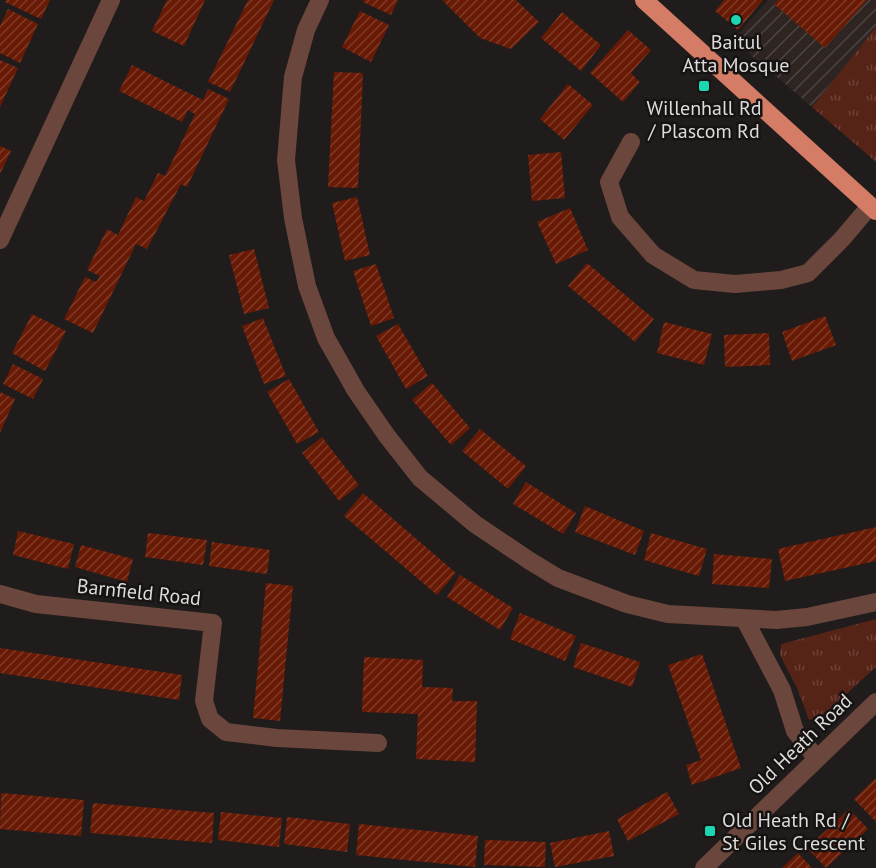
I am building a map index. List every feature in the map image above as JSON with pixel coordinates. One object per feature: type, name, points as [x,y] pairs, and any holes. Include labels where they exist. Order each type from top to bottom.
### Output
[{"type":"highway","points":[[644,0],[873,208]]},
{"type":"street","points":[[0,240],[111,0]]},
{"type":"street","points":[[320,0],[306,30],[292,77],[286,160],[293,218],[307,286],[326,338],[356,391],[420,478],[502,543],[558,578],[627,604],[668,614],[776,620],[807,617],[876,602]]},
{"type":"street","points":[[631,142],[609,182],[620,217],[653,255],[694,280],[735,284],[781,280],[808,273],[873,208]]},
{"type":"street","name":"Barnfield Road","points":[[0,594],[36,604],[213,623],[204,701],[210,719],[226,732],[277,738],[378,743]]},
{"type":"street","points":[[745,620],[782,690],[795,731],[817,759]]},
{"type":"street","name":"Old Heath Road","points":[[704,868],[876,702]]},
{"type":"shaded area","points":[[768,0],[876,0],[876,27],[812,107],[733,40]]},
{"type":"green space","points":[[876,27],[876,162],[812,107]]},
{"type":"green space","points":[[876,619],[876,667],[821,717],[809,720],[797,688],[780,655],[781,644]]},
{"type":"building","points":[[6,0],[50,0],[41,19],[5,2]]},
{"type":"building","points":[[167,0],[205,0],[184,46],[152,31]]},
{"type":"building","points":[[248,0],[274,0],[230,92],[208,82]]},
{"type":"building","points":[[364,0],[398,0],[391,15],[363,2]]},
{"type":"building","points":[[442,0],[516,0],[539,22],[511,49],[480,38]]},
{"type":"building","name":"Baitul Atta Mosque","points":[[724,0],[763,0],[738,30],[715,11]]},
{"type":"building","points":[[778,0],[867,0],[825,48],[774,4]]},
{"type":"building","points":[[8,9],[38,24],[20,63],[0,53],[0,26]]},
{"type":"building","points":[[360,11],[389,25],[371,62],[342,47]]},
{"type":"building","points":[[562,12],[601,45],[581,71],[541,38]]},
{"type":"building","points":[[628,30],[651,50],[631,73],[640,82],[623,102],[590,73]]},
{"type":"building","points":[[0,60],[18,68],[0,107]]},
{"type":"building","points":[[132,65],[203,100],[208,89],[229,99],[187,187],[181,184],[147,249],[136,244],[93,333],[64,319],[85,277],[96,282],[100,276],[87,270],[107,229],[118,235],[136,197],[144,201],[158,173],[165,176],[195,114],[188,110],[182,122],[119,91]]},
{"type":"building","points":[[334,72],[363,73],[358,188],[328,187]]},
{"type":"building","points":[[568,84],[593,105],[564,140],[540,119]]},
{"type":"building","points":[[0,146],[11,151],[0,174]]},
{"type":"building","points":[[561,152],[565,198],[532,201],[528,155]]},
{"type":"building","points":[[357,197],[370,255],[345,261],[332,203]]},
{"type":"building","points":[[570,208],[588,250],[556,264],[537,222]]},
{"type":"building","points":[[254,249],[269,308],[244,314],[229,255]]},
{"type":"building","points":[[587,263],[654,319],[635,342],[568,286]]},
{"type":"building","points":[[376,264],[394,318],[371,326],[353,271]]},
{"type":"building","points":[[32,314],[66,331],[45,371],[12,353]]},
{"type":"building","points":[[825,316],[836,345],[792,361],[782,332]]},
{"type":"building","points":[[263,318],[286,376],[264,384],[242,326]]},
{"type":"building","points":[[664,322],[712,334],[704,365],[657,353]]},
{"type":"building","points":[[398,324],[428,376],[406,389],[376,336]]},
{"type":"building","points":[[769,333],[770,365],[725,367],[724,335]]},
{"type":"building","points":[[13,364],[43,379],[33,399],[3,384]]},
{"type":"building","points":[[289,379],[319,432],[297,444],[267,392]]},
{"type":"building","points":[[432,383],[470,428],[451,445],[412,400]]},
{"type":"building","points":[[0,392],[15,399],[0,433]]},
{"type":"building","points":[[480,429],[526,466],[508,489],[462,451]]},
{"type":"building","points":[[322,437],[359,485],[339,501],[302,453]]},
{"type":"building","points":[[526,482],[576,513],[563,534],[513,504]]},
{"type":"building","points":[[363,493],[456,573],[437,595],[344,516]]},
{"type":"building","points":[[585,506],[644,531],[635,555],[575,532]]},
{"type":"building","points":[[876,527],[876,561],[785,581],[778,549]]},
{"type":"building","points":[[18,531],[74,544],[68,569],[13,555]]},
{"type":"building","points":[[148,533],[207,540],[203,565],[145,557]]},
{"type":"building","points":[[651,533],[707,549],[699,576],[644,560]]},
{"type":"building","points":[[212,542],[270,550],[267,574],[209,566]]},
{"type":"building","points":[[81,545],[133,559],[127,582],[75,567]]},
{"type":"building","points":[[714,554],[772,559],[769,588],[712,584]]},
{"type":"building","points":[[460,575],[513,608],[500,630],[447,597]]},
{"type":"building","points":[[266,583],[293,586],[280,721],[253,718]]},
{"type":"building","points":[[520,613],[576,636],[565,661],[510,639]]},
{"type":"building","points":[[581,643],[640,662],[632,687],[573,667]]},
{"type":"building","points":[[0,648],[182,675],[179,700],[0,673]]},
{"type":"building","points":[[702,654],[741,768],[692,785],[686,765],[701,760],[668,665]]},
{"type":"building","points":[[364,657],[423,660],[422,687],[453,688],[452,701],[477,701],[475,762],[416,759],[418,714],[362,712]]},
{"type":"building","points":[[876,778],[876,822],[854,799]]},
{"type":"building","points":[[667,792],[679,814],[628,841],[617,819]]},
{"type":"building","points":[[1,793],[84,800],[81,836],[0,829]]},
{"type":"building","points":[[93,803],[214,813],[212,843],[90,833]]},
{"type":"building","points":[[849,809],[868,829],[826,868],[807,848]]},
{"type":"building","points":[[221,812],[282,818],[279,847],[218,840]]},
{"type":"building","points":[[287,817],[350,824],[347,852],[284,844]]},
{"type":"building","points":[[359,824],[478,836],[475,867],[356,855]]},
{"type":"building","points":[[609,831],[614,856],[555,867],[550,843]]},
{"type":"building","points":[[485,840],[546,842],[545,867],[484,865]]},
{"type":"building","points":[[798,853],[812,868],[782,868]]},
{"type":"place","name":"Baitul Atta Mosque","points":[[736,20]]},
{"type":"place","name":"Willenhall Rd / Plascom Rd","points":[[704,86]]},
{"type":"place","name":"Old Heath Rd / St Giles Crescent","points":[[710,831]]}]
